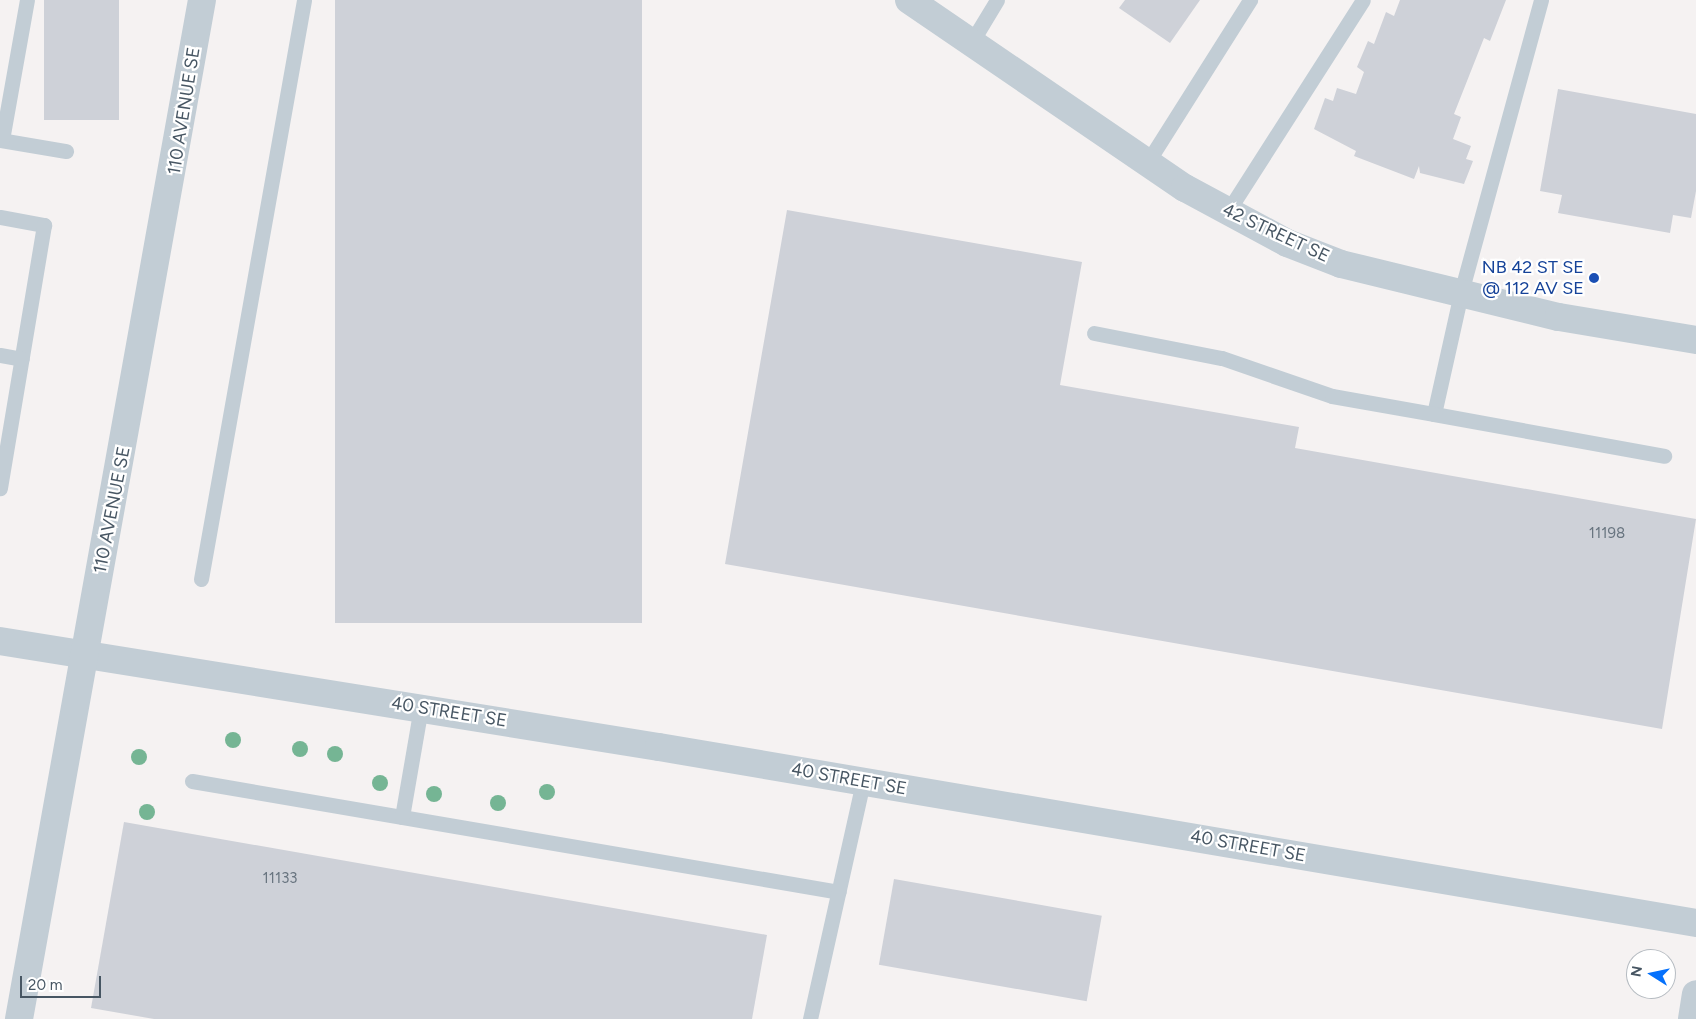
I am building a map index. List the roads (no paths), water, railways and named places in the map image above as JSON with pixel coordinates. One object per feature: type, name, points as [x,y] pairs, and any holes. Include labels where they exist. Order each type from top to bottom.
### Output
[{"type":"street","name":"110 AVENUE SE","points":[[19,1019],[202,0]]},
{"type":"street","name":"42 STREET SE","points":[[909,0],[1147,162],[1228,211],[1287,243],[1341,264],[1559,317],[1696,340]]},
{"type":"street","name":"40 STREET SE","points":[[0,641],[85,656],[421,707],[1696,923]]},
{"type":"street","points":[[1692,1019],[1696,994]]},
{"type":"lane","points":[[27,0],[1,140],[66,151]]},
{"type":"lane","points":[[201,579],[304,0]]},
{"type":"lane","points":[[971,42],[997,0]]},
{"type":"lane","points":[[1147,162],[1250,0]]},
{"type":"lane","points":[[1228,211],[1363,0]]},
{"type":"lane","points":[[1434,414],[1461,293],[1541,0]]},
{"type":"lane","points":[[0,217],[44,225],[1,471],[0,488]]},
{"type":"lane","points":[[1094,334],[1222,358],[1332,396],[1664,456]]},
{"type":"lane","points":[[0,355],[22,359]]},
{"type":"lane","points":[[402,817],[421,707]]},
{"type":"lane","points":[[192,781],[839,892]]},
{"type":"lane","points":[[810,1019],[863,781]]},
{"type":"place","name":"NB 42 ST SE @ 112 AV SE","points":[[1594,278]]}]
